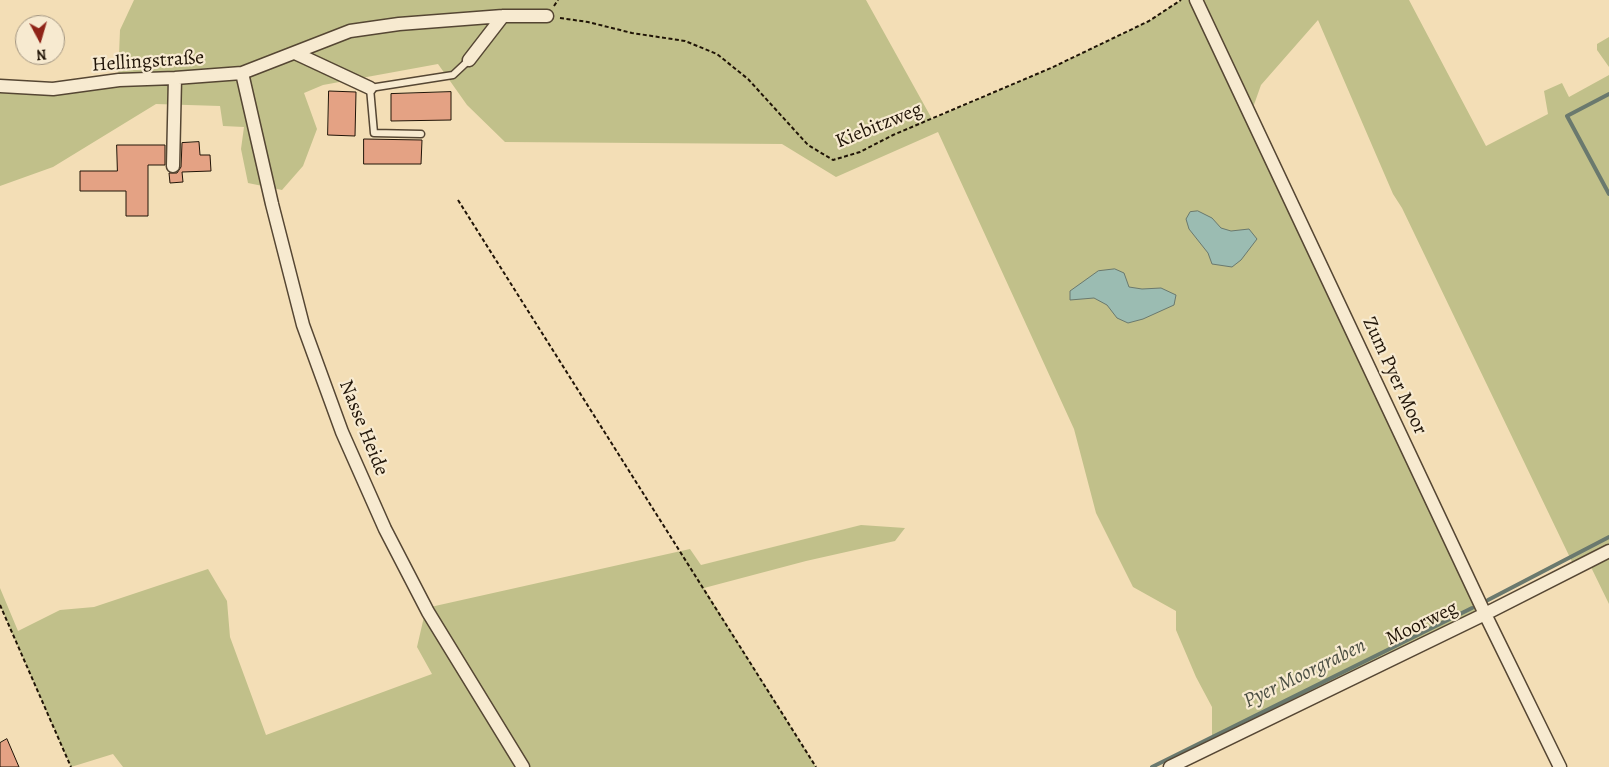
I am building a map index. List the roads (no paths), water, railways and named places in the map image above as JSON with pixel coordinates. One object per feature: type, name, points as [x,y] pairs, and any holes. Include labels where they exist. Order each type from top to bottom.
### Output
[{"type":"street","name":"Zum Pyer Moor","points":[[1196,0],[1485,614],[1560,767]]},
{"type":"street","name":"Hellingstraße","points":[[0,86],[52,89],[118,80],[242,73],[350,32],[399,24],[502,16],[547,16]]},
{"type":"street","points":[[469,60],[502,16]]},
{"type":"street","points":[[295,53],[370,88]]},
{"type":"street","name":"Nasse Heide","points":[[242,73],[272,204],[303,325],[342,432],[385,529],[428,612],[523,767]]},
{"type":"street","points":[[173,166],[175,78]]},
{"type":"street","name":"Moorweg","points":[[1170,767],[1485,614],[1609,550]]},
{"type":"lane","points":[[421,134],[374,133],[370,88],[453,75],[469,60]]},
{"type":"water","points":[[1198,211],[1212,218],[1221,228],[1231,231],[1249,229],[1257,239],[1241,260],[1232,267],[1212,264],[1208,253],[1189,229],[1186,219],[1190,212]]},
{"type":"water","points":[[1115,269],[1124,273],[1129,287],[1142,289],[1161,288],[1176,295],[1174,305],[1143,319],[1128,323],[1117,318],[1107,305],[1094,298],[1070,300],[1070,291],[1098,271]]},
{"type":"waterway","name":"Pyer Moorgraben","points":[[1609,94],[1567,116],[1609,194]]},
{"type":"waterway","name":"Pyer Moorgraben","points":[[1488,600],[1609,537]]},
{"type":"waterway","name":"Pyer Moorgraben","points":[[1152,767],[1472,608]]}]
